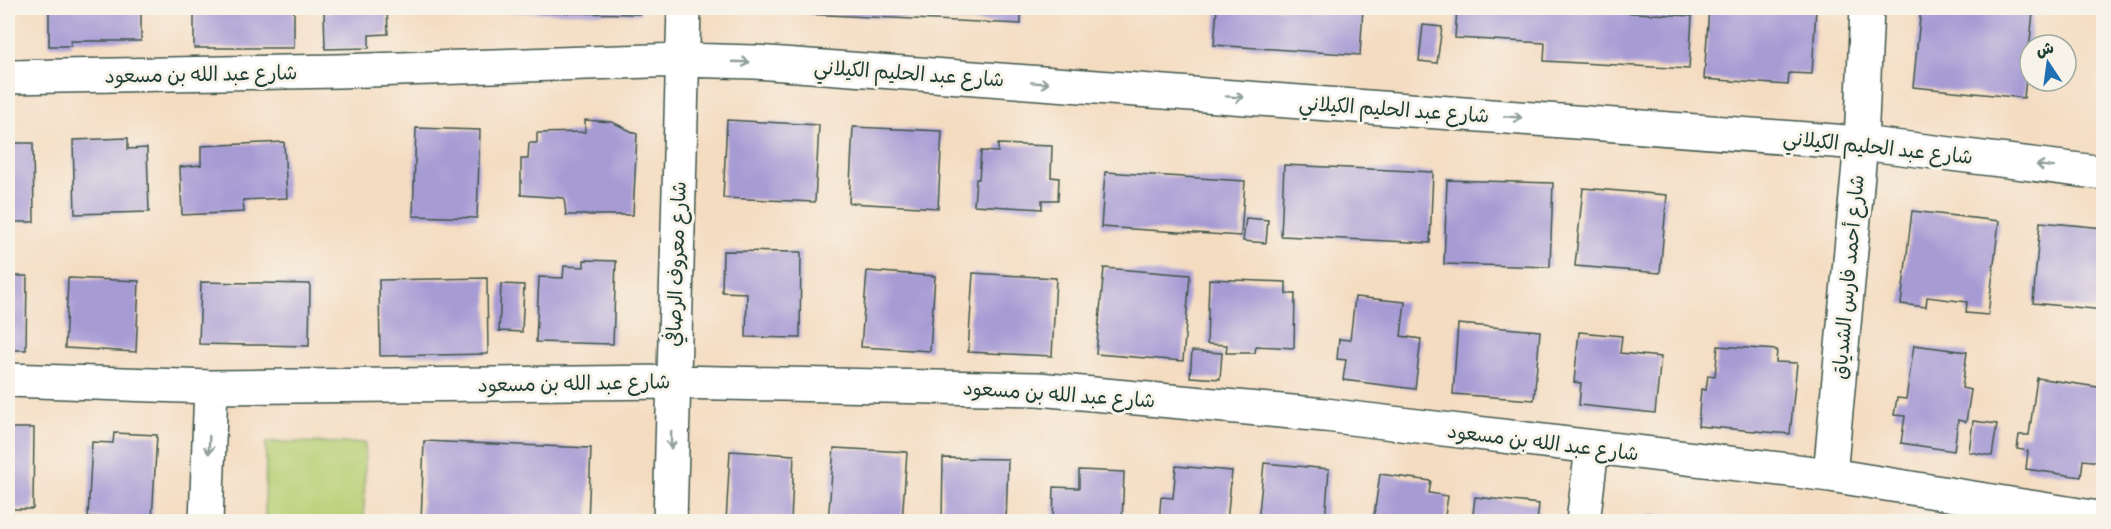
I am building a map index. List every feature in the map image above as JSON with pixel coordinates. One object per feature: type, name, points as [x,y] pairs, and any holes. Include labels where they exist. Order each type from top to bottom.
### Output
[{"type":"street","name":"شارع معروف الرصافي","points":[[670,522],[684,8]]},
{"type":"street","name":"شارع أحمد فارس الشدياق","points":[[1830,475],[1861,143],[1867,8]]},
{"type":"street","name":"شارع عبد الله بن مسعود","points":[[8,77],[350,71],[682,60]]},
{"type":"street","name":"شارع عبد الحليم الكيلاني","points":[[682,60],[755,62],[1861,143],[2103,173]]},
{"type":"street","name":"شارع عبد الله بن مسعود","points":[[8,380],[211,387],[673,382],[1038,389],[1325,415],[1830,475],[2103,519]]},
{"type":"street","points":[[206,522],[211,387]]},
{"type":"street","points":[[1583,522],[1592,448]]},
{"type":"green space","points":[[266,442],[365,443],[364,521],[265,521]]},
{"type":"building","points":[[49,8],[141,8],[141,41],[71,41],[71,46],[49,46]]},
{"type":"building","points":[[194,8],[294,8],[294,48],[194,48]]},
{"type":"building","points":[[332,8],[387,8],[388,34],[369,35],[369,48],[325,49],[324,12],[332,12]]},
{"type":"building","points":[[470,8],[640,8],[640,14],[470,12]]},
{"type":"building","points":[[807,8],[1021,8],[1021,24],[806,14]]},
{"type":"building","points":[[1217,8],[1363,8],[1360,55],[1214,45]]},
{"type":"building","points":[[1457,8],[1540,8],[1692,16],[1689,69],[1544,61],[1545,43],[1455,38]]},
{"type":"building","points":[[1709,8],[1816,8],[1812,74],[1789,73],[1788,85],[1704,79]]},
{"type":"building","points":[[1921,8],[1974,10],[1975,8],[1998,8],[2033,12],[2031,33],[2018,33],[2018,93],[2025,93],[2024,98],[1913,87]]},
{"type":"building","points":[[1423,25],[1442,27],[1437,63],[1419,61]]},
{"type":"building","points":[[585,120],[612,122],[637,134],[633,215],[566,215],[564,198],[521,195],[521,159],[528,159],[529,143],[537,143],[537,133],[585,132]]},
{"type":"building","points":[[727,120],[819,125],[815,202],[723,198]]},
{"type":"building","points":[[853,127],[942,131],[938,208],[849,203]]},
{"type":"building","points":[[416,128],[480,130],[477,218],[413,216]]},
{"type":"building","points":[[128,138],[128,149],[147,148],[149,212],[75,214],[73,140]]},
{"type":"building","points":[[284,142],[287,198],[243,200],[244,212],[182,215],[180,167],[201,165],[201,146]]},
{"type":"building","points":[[8,143],[33,143],[34,222],[8,222]]},
{"type":"building","points":[[998,144],[1052,146],[1051,177],[1059,178],[1058,200],[1042,200],[1042,209],[974,205],[981,151],[998,152]]},
{"type":"building","points":[[1284,165],[1433,172],[1430,243],[1281,236]]},
{"type":"building","points":[[1105,172],[1245,181],[1241,236],[1101,227]]},
{"type":"building","points":[[1447,180],[1553,183],[1550,267],[1444,264]]},
{"type":"building","points":[[1583,188],[1667,195],[1660,273],[1575,266]]},
{"type":"building","points":[[1912,211],[1999,221],[1988,315],[1966,313],[1967,302],[1927,297],[1926,307],[1901,304]]},
{"type":"building","points":[[1246,218],[1268,220],[1266,243],[1243,241]]},
{"type":"building","points":[[2040,222],[2104,228],[2104,310],[2033,303]]},
{"type":"building","points":[[723,251],[801,252],[800,338],[746,337],[747,293],[722,292]]},
{"type":"building","points":[[584,260],[616,261],[613,344],[536,342],[539,277],[563,278],[564,266],[584,267]]},
{"type":"building","points":[[1104,268],[1190,275],[1183,361],[1096,354]]},
{"type":"building","points":[[867,271],[935,276],[930,351],[861,347]]},
{"type":"building","points":[[973,273],[1056,278],[1052,356],[968,352]]},
{"type":"building","points":[[8,276],[27,276],[26,350],[8,350]]},
{"type":"building","points":[[68,278],[139,281],[136,352],[65,348]]},
{"type":"building","points":[[487,278],[488,354],[380,356],[379,280]]},
{"type":"building","points":[[1209,279],[1286,282],[1286,294],[1295,294],[1294,348],[1256,346],[1255,353],[1226,353],[1227,345],[1207,344]]},
{"type":"building","points":[[201,282],[310,284],[309,346],[199,344]]},
{"type":"building","points":[[501,284],[524,285],[522,332],[499,331]]},
{"type":"building","points":[[1355,297],[1405,302],[1401,336],[1421,339],[1415,389],[1343,380],[1346,360],[1337,359],[1339,339],[1350,340]]},
{"type":"building","points":[[1458,324],[1540,331],[1534,400],[1453,394]]},
{"type":"building","points":[[1579,332],[1622,336],[1620,353],[1661,357],[1655,413],[1579,405],[1581,383],[1574,382]]},
{"type":"building","points":[[1914,345],[1967,352],[1962,388],[1971,390],[1966,422],[1958,420],[1954,451],[1901,443],[1905,416],[1894,415],[1897,398],[1906,399]]},
{"type":"building","points":[[1718,346],[1777,350],[1776,362],[1797,363],[1790,434],[1698,426],[1701,389],[1706,390],[1708,375],[1715,376]]},
{"type":"building","points":[[1192,351],[1222,353],[1220,379],[1190,377]]},
{"type":"building","points":[[2037,378],[2104,388],[2104,437],[2100,462],[2083,460],[2081,477],[2026,469],[2028,451],[2017,449],[2019,435],[2029,435]]},
{"type":"building","points":[[1973,421],[1997,424],[1992,456],[1969,452]]},
{"type":"building","points":[[8,428],[34,428],[33,509],[8,509]]},
{"type":"building","points":[[114,433],[157,435],[152,520],[88,517],[92,442],[113,443]]},
{"type":"building","points":[[424,441],[591,448],[588,522],[421,522]]},
{"type":"building","points":[[834,448],[907,452],[902,522],[828,522]]},
{"type":"building","points":[[730,451],[794,455],[791,522],[726,522]]},
{"type":"building","points":[[943,458],[1008,459],[1006,522],[942,522]]},
{"type":"building","points":[[1264,463],[1329,469],[1325,522],[1258,522]]},
{"type":"building","points":[[1176,466],[1232,471],[1227,522],[1159,522],[1161,497],[1173,498]]},
{"type":"building","points":[[1079,470],[1124,472],[1122,522],[1053,522],[1054,487],[1079,488]]},
{"type":"building","points":[[1380,474],[1431,481],[1429,493],[1448,496],[1444,522],[1373,522]]},
{"type":"building","points":[[1475,497],[1539,504],[1537,522],[1472,522]]},
{"type":"building","points":[[1650,514],[1698,520],[1698,522],[1649,522]]}]
